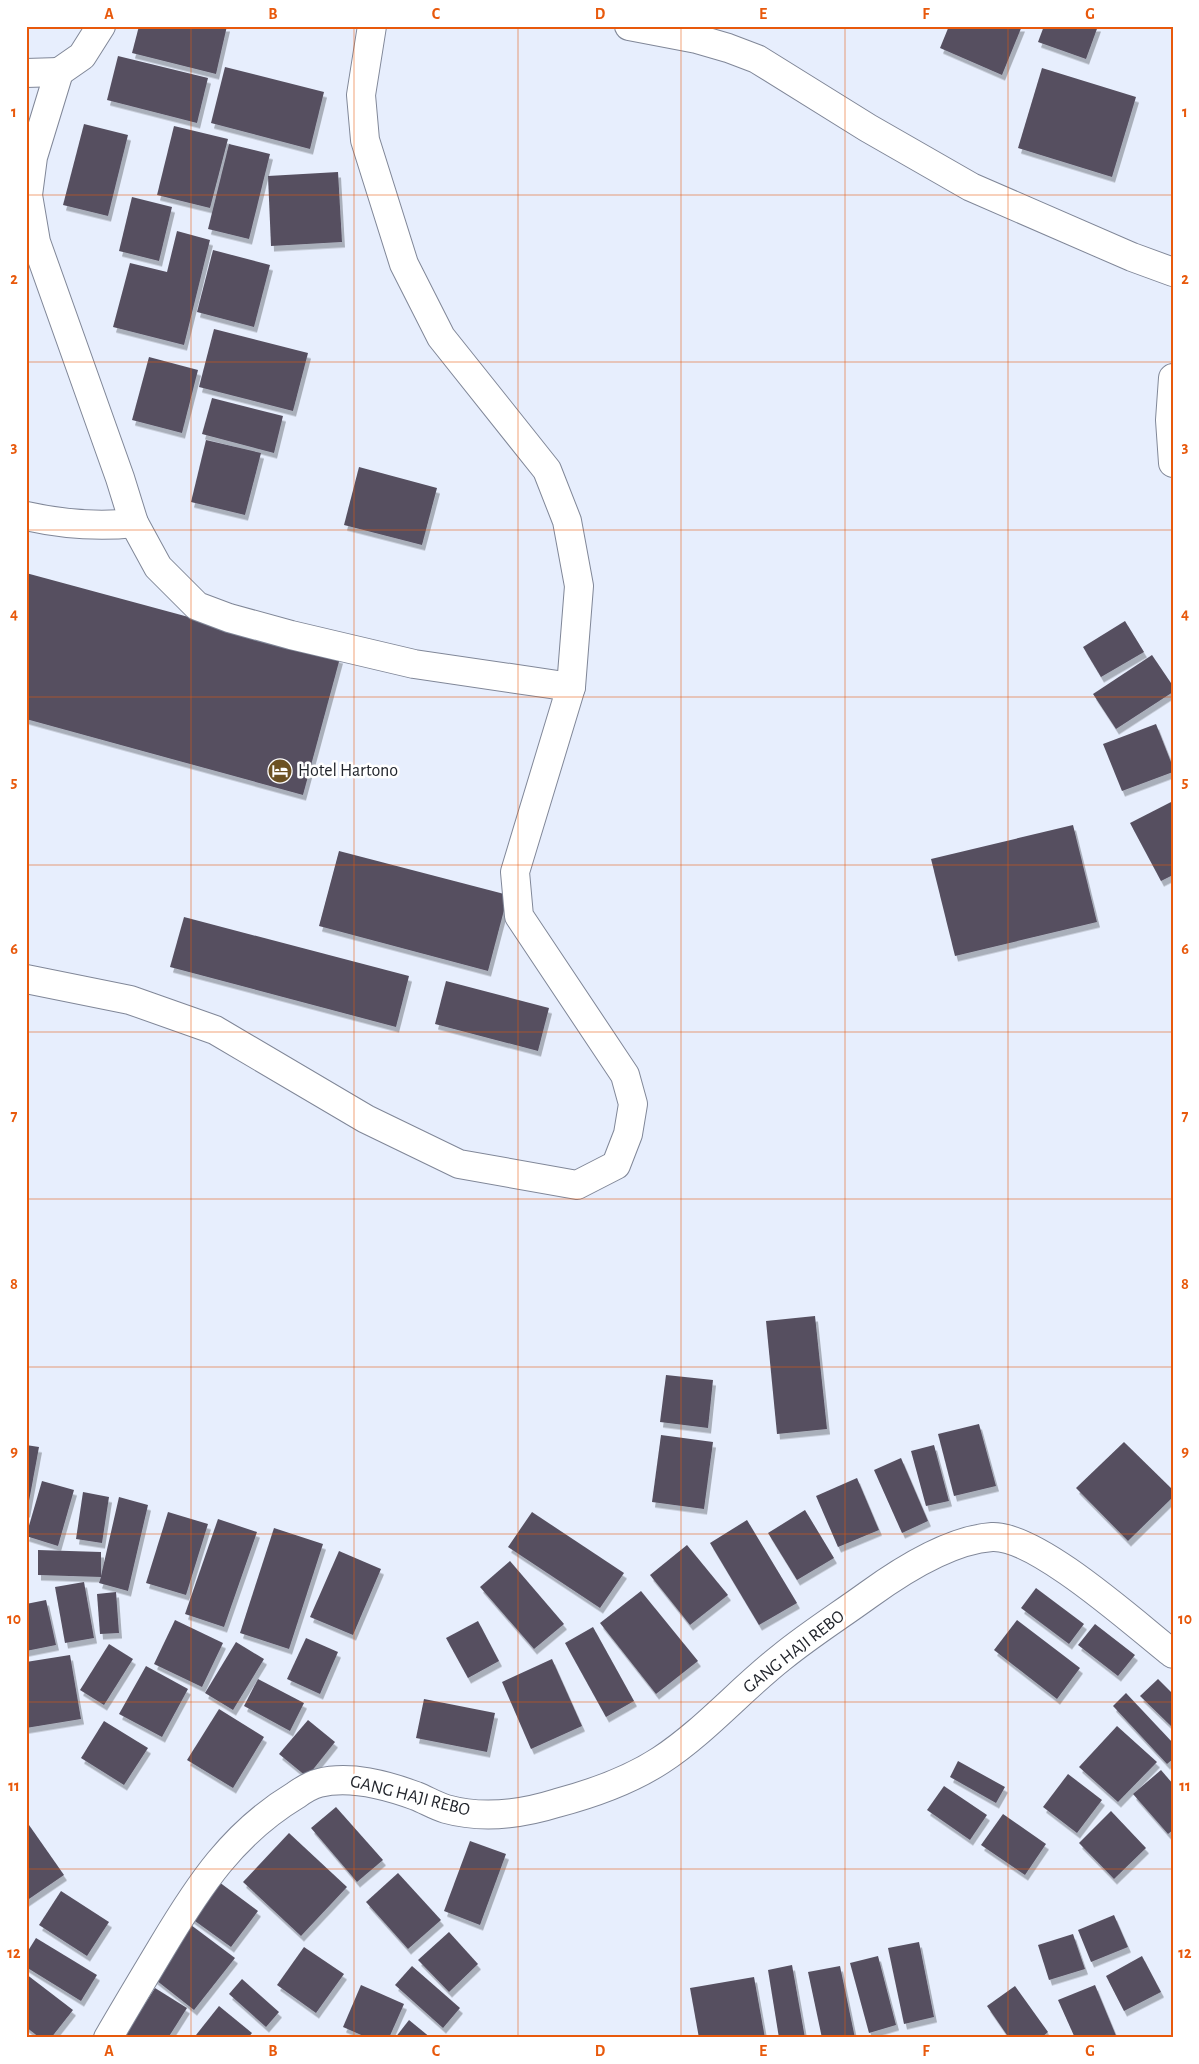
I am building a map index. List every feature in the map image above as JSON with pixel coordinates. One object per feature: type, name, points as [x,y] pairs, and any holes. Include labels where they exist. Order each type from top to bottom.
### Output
[{"type":"street","points":[[26,73],[59,72],[82,56],[101,26]]},
{"type":"street","points":[[26,979],[130,1000],[215,1030],[366,1120],[459,1164],[577,1185],[616,1165],[628,1134],[633,1104],[625,1075],[519,916],[515,872],[571,687],[579,586],[567,521],[547,470],[441,337],[404,264],[365,140],[361,95],[372,26]]},
{"type":"street","points":[[630,26],[698,39],[757,59],[868,128],[971,187],[1132,257],[1173,272]]},
{"type":"street","points":[[59,72],[33,157],[28,195],[36,242],[134,523],[158,567],[197,606],[229,618],[291,635],[414,664],[571,687]]},
{"type":"street","points":[[1173,378],[1170,420],[1173,463]]},
{"type":"street","points":[[26,516],[75,524],[108,526],[134,523]]},
{"type":"street","name":"GANG HAJI REBO","points":[[108,2038],[190,1899],[225,1852],[243,1834],[292,1797],[316,1783],[342,1779],[372,1784],[413,1795],[447,1809],[509,1814],[557,1804],[611,1785],[660,1760],[706,1724],[782,1657],[901,1571],[970,1540],[996,1537],[1023,1546],[1048,1559],[1080,1580],[1173,1654]]},
{"type":"building","points":[[139,26],[227,26],[216,74],[132,53]]},
{"type":"building","points":[[949,26],[1022,26],[1002,75],[940,48]]},
{"type":"building","points":[[1044,26],[1098,26],[1086,59],[1038,42]]},
{"type":"building","points":[[118,56],[208,78],[197,123],[107,100]]},
{"type":"building","points":[[225,67],[324,92],[310,149],[211,123]]},
{"type":"building","points":[[1042,68],[1136,97],[1112,177],[1018,148]]},
{"type":"building","points":[[84,124],[128,135],[108,216],[63,205]]},
{"type":"building","points":[[174,126],[228,139],[210,208],[157,195]]},
{"type":"building","points":[[229,144],[270,154],[249,239],[208,229]]},
{"type":"building","points":[[338,172],[342,242],[271,246],[268,176]]},
{"type":"building","points":[[132,197],[172,207],[159,261],[119,251]]},
{"type":"building","points":[[177,231],[210,240],[184,345],[113,327],[130,263],[167,272]]},
{"type":"building","points":[[213,250],[270,265],[254,327],[197,312]]},
{"type":"building","points":[[214,329],[308,353],[293,411],[199,387]]},
{"type":"building","points":[[149,357],[198,370],[182,433],[132,420]]},
{"type":"building","points":[[212,398],[283,416],[274,453],[202,434]]},
{"type":"building","points":[[206,440],[261,453],[245,515],[191,502]]},
{"type":"building","points":[[359,467],[437,488],[422,545],[344,525]]},
{"type":"building","points":[[26,573],[340,658],[303,795],[26,719]]},
{"type":"building","points":[[1125,621],[1144,652],[1101,677],[1083,647]]},
{"type":"building","points":[[1152,655],[1173,686],[1173,692],[1116,729],[1093,694]]},
{"type":"building","points":[[1156,724],[1173,767],[1173,772],[1122,791],[1103,744]]},
{"type":"building","points":[[1173,801],[1173,875],[1161,881],[1130,823]]},
{"type":"building","points":[[1073,825],[1097,922],[955,956],[931,859]]},
{"type":"building","points":[[339,851],[508,895],[488,971],[319,926]]},
{"type":"building","points":[[184,917],[409,976],[396,1027],[170,967]]},
{"type":"building","points":[[446,981],[549,1008],[538,1051],[435,1024]]},
{"type":"building","points":[[815,1316],[827,1429],[777,1434],[766,1321]]},
{"type":"building","points":[[666,1375],[713,1380],[708,1428],[660,1422]]},
{"type":"building","points":[[979,1424],[996,1486],[954,1496],[938,1434]]},
{"type":"building","points":[[661,1435],[713,1442],[704,1509],[652,1502]]},
{"type":"building","points":[[1124,1442],[1173,1490],[1173,1497],[1128,1541],[1076,1488]]},
{"type":"building","points":[[26,1445],[39,1447],[27,1512],[26,1512]]},
{"type":"building","points":[[934,1445],[949,1501],[926,1506],[911,1451]]},
{"type":"building","points":[[901,1458],[928,1521],[902,1533],[874,1470]]},
{"type":"building","points":[[857,1478],[879,1530],[838,1547],[816,1496]]},
{"type":"building","points":[[42,1481],[74,1490],[58,1546],[26,1536]]},
{"type":"building","points":[[83,1492],[109,1497],[102,1543],[76,1539]]},
{"type":"building","points":[[119,1497],[148,1505],[128,1591],[99,1583],[101,1577],[38,1575],[38,1550],[101,1552],[101,1576]]},
{"type":"building","points":[[805,1510],[834,1558],[797,1580],[768,1533]]},
{"type":"building","points":[[168,1512],[208,1524],[186,1595],[146,1583]]},
{"type":"building","points":[[532,1512],[624,1573],[600,1608],[508,1547]]},
{"type":"building","points":[[218,1519],[257,1532],[224,1627],[185,1614]]},
{"type":"building","points":[[747,1520],[797,1603],[759,1625],[710,1543]]},
{"type":"building","points":[[274,1528],[323,1544],[289,1649],[240,1633]]},
{"type":"building","points":[[687,1545],[728,1595],[690,1625],[650,1575]]},
{"type":"building","points":[[339,1551],[381,1569],[353,1635],[310,1617]]},
{"type":"building","points":[[510,1561],[564,1624],[534,1649],[480,1587]]},
{"type":"building","points":[[84,1582],[94,1638],[65,1643],[55,1587]]},
{"type":"building","points":[[1036,1588],[1084,1624],[1069,1644],[1021,1608]]},
{"type":"building","points":[[641,1591],[698,1661],[656,1694],[600,1623]]},
{"type":"building","points":[[116,1592],[119,1633],[100,1634],[97,1594]]},
{"type":"building","points":[[46,1600],[56,1645],[26,1651],[26,1604]]},
{"type":"building","points":[[175,1620],[223,1643],[202,1687],[154,1664]]},
{"type":"building","points":[[1017,1620],[1080,1668],[1057,1699],[994,1650]]},
{"type":"building","points":[[478,1621],[499,1661],[468,1678],[446,1638]]},
{"type":"building","points":[[1095,1624],[1135,1655],[1118,1676],[1078,1645]]},
{"type":"building","points":[[593,1627],[634,1701],[606,1717],[565,1643]]},
{"type":"building","points":[[306,1638],[338,1652],[320,1694],[287,1679]]},
{"type":"building","points":[[236,1642],[264,1659],[233,1710],[205,1693]]},
{"type":"building","points":[[109,1644],[133,1659],[104,1705],[80,1690]]},
{"type":"building","points":[[70,1655],[81,1719],[26,1728],[26,1662]]},
{"type":"building","points":[[552,1659],[582,1726],[531,1749],[502,1682]]},
{"type":"building","points":[[146,1666],[188,1689],[162,1737],[119,1714]]},
{"type":"building","points":[[258,1679],[304,1703],[290,1731],[244,1706]]},
{"type":"building","points":[[1158,1679],[1173,1694],[1173,1728],[1140,1696]]},
{"type":"building","points":[[1126,1693],[1173,1743],[1173,1759],[1167,1764],[1113,1706]]},
{"type":"building","points":[[424,1699],[495,1713],[487,1752],[416,1738]]},
{"type":"building","points":[[219,1709],[264,1737],[233,1788],[187,1760]]},
{"type":"building","points":[[308,1720],[335,1742],[307,1777],[279,1754]]},
{"type":"building","points":[[104,1721],[148,1748],[124,1785],[81,1758]]},
{"type":"building","points":[[1117,1726],[1157,1762],[1118,1802],[1079,1767]]},
{"type":"building","points":[[958,1761],[1005,1787],[996,1803],[950,1777]]},
{"type":"building","points":[[1161,1770],[1173,1784],[1173,1830],[1168,1834],[1133,1794]]},
{"type":"building","points":[[1068,1774],[1102,1800],[1077,1833],[1043,1807]]},
{"type":"building","points":[[944,1786],[987,1815],[970,1840],[927,1810]]},
{"type":"building","points":[[336,1807],[383,1860],[357,1882],[311,1828]]},
{"type":"building","points":[[1111,1811],[1146,1848],[1114,1879],[1079,1843]]},
{"type":"building","points":[[1003,1814],[1046,1844],[1025,1875],[981,1845]]},
{"type":"building","points":[[29,1825],[64,1875],[26,1901],[26,1827]]},
{"type":"building","points":[[289,1833],[347,1887],[301,1936],[243,1882]]},
{"type":"building","points":[[470,1841],[506,1854],[480,1925],[444,1911]]},
{"type":"building","points":[[398,1873],[441,1920],[408,1949],[366,1902]]},
{"type":"building","points":[[215,1879],[258,1911],[231,1947],[188,1916]]},
{"type":"building","points":[[61,1891],[109,1922],[87,1956],[39,1925]]},
{"type":"building","points":[[1114,1915],[1128,1947],[1091,1962],[1078,1930]]},
{"type":"building","points":[[187,1922],[235,1958],[194,2010],[147,1973]]},
{"type":"building","points":[[449,1932],[478,1964],[449,1992],[418,1960]]},
{"type":"building","points":[[1073,1934],[1085,1969],[1049,1980],[1038,1945]]},
{"type":"building","points":[[36,1938],[97,1975],[81,2001],[26,1967],[26,1954]]},
{"type":"building","points":[[919,1942],[934,2017],[904,2024],[888,1948]]},
{"type":"building","points":[[304,1947],[344,1974],[316,2013],[277,1985]]},
{"type":"building","points":[[878,1956],[896,2025],[869,2033],[850,1963]]},
{"type":"building","points":[[1142,1956],[1161,1992],[1124,2011],[1106,1976]]},
{"type":"building","points":[[792,1965],[805,2038],[779,2038],[768,1970]]},
{"type":"building","points":[[412,1966],[460,2008],[443,2028],[395,1985]]},
{"type":"building","points":[[840,1966],[855,2038],[822,2038],[808,1972]]},
{"type":"building","points":[[26,1974],[73,2010],[51,2038],[40,2038],[26,2027]]},
{"type":"building","points":[[754,1977],[765,2038],[699,2038],[690,1988]]},
{"type":"building","points":[[242,1979],[279,2012],[266,2027],[229,1994]]},
{"type":"building","points":[[361,1985],[404,2004],[389,2038],[368,2038],[343,2027]]},
{"type":"building","points":[[1095,1985],[1117,2038],[1075,2038],[1058,2000]]},
{"type":"building","points":[[1015,1986],[1048,2032],[1041,2038],[1009,2038],[987,2006]]},
{"type":"building","points":[[155,1988],[187,2008],[168,2038],[123,2038]]},
{"type":"building","points":[[219,2006],[252,2033],[248,2038],[199,2038],[196,2035]]},
{"type":"building","points":[[409,2020],[431,2038],[395,2038]]},
{"type":"place","name":"Hotel Hartono","points":[[280,771]]}]
